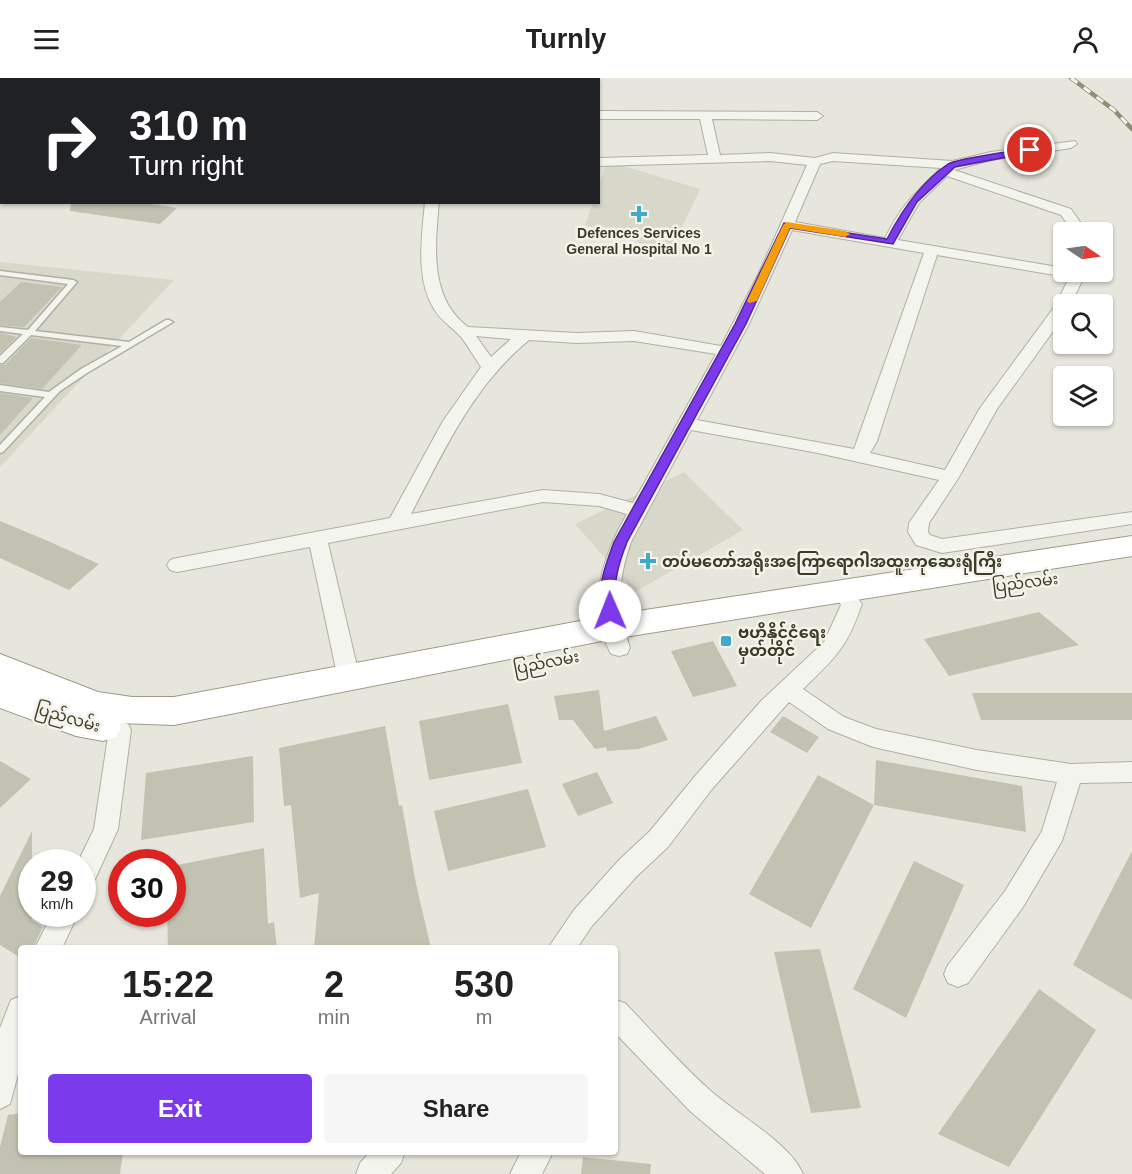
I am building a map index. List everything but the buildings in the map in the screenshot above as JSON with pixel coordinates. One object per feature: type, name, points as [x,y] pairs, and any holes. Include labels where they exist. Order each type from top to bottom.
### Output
[{"type":"highway","points":[[847,597],[1132,546]]},
{"type":"highway","name":"ပြည်လမ်း","points":[[0,693],[41,712],[70,721],[120,730],[174,730],[231,722],[616,637],[847,597],[1132,568]]},
{"type":"highway","points":[[0,667],[59,693],[94,704],[131,711],[174,711],[349,679],[616,637]]},
{"type":"street","points":[[600,115],[817,116]]},
{"type":"street","points":[[705,115],[716,159]]},
{"type":"street","points":[[890,242],[905,212],[914,200],[949,168],[991,156],[1071,144]]},
{"type":"street","points":[[600,162],[770,157],[815,162],[833,157],[949,168],[1065,212],[1072,222]]},
{"type":"street","points":[[616,637],[607,594],[612,566],[636,510],[758,291],[815,162]]},
{"type":"street","points":[[432,204],[430,267],[435,298],[455,326],[464,331],[490,367]]},
{"type":"street","points":[[787,225],[1066,273],[1075,281],[1074,287]]},
{"type":"street","points":[[860,455],[868,441],[932,249]]},
{"type":"street","points":[[1080,282],[1074,287],[989,408],[950,477],[919,523],[918,532],[923,540],[942,546],[1132,518]]},
{"type":"street","points":[[464,331],[577,338],[634,336],[725,351]]},
{"type":"street","points":[[397,523],[437,447],[467,399],[507,348],[525,335]]},
{"type":"street","points":[[685,424],[860,455],[950,477]]},
{"type":"street","points":[[177,565],[543,496],[599,500],[636,510]]},
{"type":"street","points":[[318,540],[349,679]]},
{"type":"street","points":[[563,945],[628,868],[659,839],[748,730],[832,648],[843,629],[847,597]]},
{"type":"street","points":[[788,690],[836,723],[873,738],[977,760],[1071,774],[1132,772]]},
{"type":"street","points":[[96,850],[106,829],[120,730]]},
{"type":"street","points":[[958,974],[1014,899],[1053,834],[1071,774]]},
{"type":"street","points":[[50,945],[58,927]]},
{"type":"street","points":[[618,1016],[700,1102],[749,1139],[788,1174]]},
{"type":"street","points":[[0,1094],[18,1017]]},
{"type":"street","points":[[371,1174],[387,1155]]},
{"type":"street","points":[[525,1174],[536,1155]]},
{"type":"lane","points":[[296,78],[317,78]]},
{"type":"lane","points":[[0,273],[73,282],[30,332],[0,361]]},
{"type":"lane","points":[[0,450],[51,395],[84,370],[170,322]]},
{"type":"lane","points":[[0,328],[130,344]]},
{"type":"lane","points":[[0,388],[51,395]]},
{"type":"shaded area","name":"Defences Services General Hospital No 1","points":[[607,161],[700,189],[670,253],[585,225],[593,204],[600,204],[600,183]]},
{"type":"shaded area","points":[[0,262],[174,280],[0,467]]},
{"type":"shaded area","name":"တပ်မတော်အရိုးအကြောရောဂါအထူးကုဆေးရုံကြီး","points":[[684,472],[743,530],[635,592],[575,524]]},
{"type":"railway","points":[[1071,78],[1114,110],[1132,129]]},
{"type":"slow traffic","points":[[752,301],[787,225],[845,234]]},
{"type":"place","name":"Defences Services General Hospital No 1","points":[[639,214]]},
{"type":"place","name":"တပ်မတော်အရိုးအကြောရောဂါအထူးကုဆေးရုံကြီး","points":[[648,561]]},
{"type":"place","name":"ဗဟိုနိုင်ငံရေး မှတ်တိုင်","points":[[726,641]]},
{"type":"route","points":[[610,611],[607,594],[612,566],[621,542],[636,510],[741,324],[787,225],[890,242],[905,212],[914,200],[952,165],[1030,150]]}]
